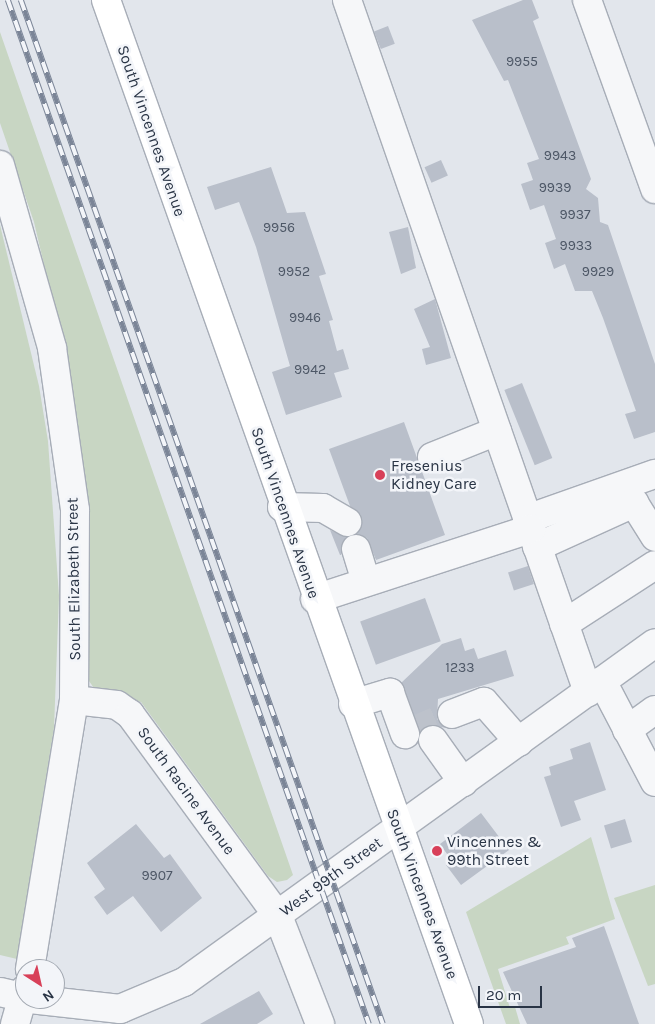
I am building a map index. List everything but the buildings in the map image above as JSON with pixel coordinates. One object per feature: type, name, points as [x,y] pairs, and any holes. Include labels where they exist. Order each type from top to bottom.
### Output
[{"type":"main road","name":"South Vincennes Avenue","points":[[106,0],[282,507],[469,1024]]},
{"type":"street","points":[[347,0],[564,624],[595,686],[627,730],[655,782]]},
{"type":"street","points":[[587,0],[655,189]]},
{"type":"street","name":"South Elizabeth Street","points":[[0,165],[52,348],[75,510],[74,700],[32,959]]},
{"type":"street","points":[[432,457],[497,431]]},
{"type":"street","points":[[532,531],[655,474]]},
{"type":"street","points":[[315,599],[532,531],[634,503],[655,537]]},
{"type":"street","points":[[282,507],[323,508],[347,522]]},
{"type":"street","points":[[356,550],[366,582]]},
{"type":"street","points":[[564,624],[655,565]]},
{"type":"street","name":"West 99th Street","points":[[120,1016],[184,982],[655,643]]},
{"type":"street","points":[[353,704],[390,694],[416,735],[463,782]]},
{"type":"street","name":"South Racine Avenue","points":[[74,700],[117,705],[130,714],[278,916],[320,1024]]},
{"type":"street","points":[[452,714],[484,702],[519,742]]},
{"type":"street","points":[[627,730],[655,710]]},
{"type":"street","points":[[369,747],[416,735]]},
{"type":"street","points":[[65,1004],[120,1016]]},
{"type":"street","points":[[15,1024],[18,1009]]},
{"type":"green space","points":[[0,32],[293,875],[287,880],[277,882],[268,876],[141,702],[96,691],[89,681],[88,540],[67,363],[34,222],[0,123]]},
{"type":"green space","points":[[0,225],[39,386],[48,441],[59,596],[54,728],[17,959],[0,955]]},
{"type":"green space","points":[[591,837],[615,919],[566,937],[569,944],[498,969],[510,1008],[515,1007],[520,1024],[506,1024],[466,912]]},
{"type":"green space","points":[[655,885],[655,984],[648,986],[614,898]]},
{"type":"tunnel","points":[[410,732],[452,714]]},
{"type":"railway","points":[[8,0],[369,1024]]},
{"type":"railway","points":[[21,0],[383,1024]]},
{"type":"place","name":"Fresenius Kidney Care","points":[[380,475]]},
{"type":"place","name":"Vincennes & 99th Street","points":[[437,851]]}]
